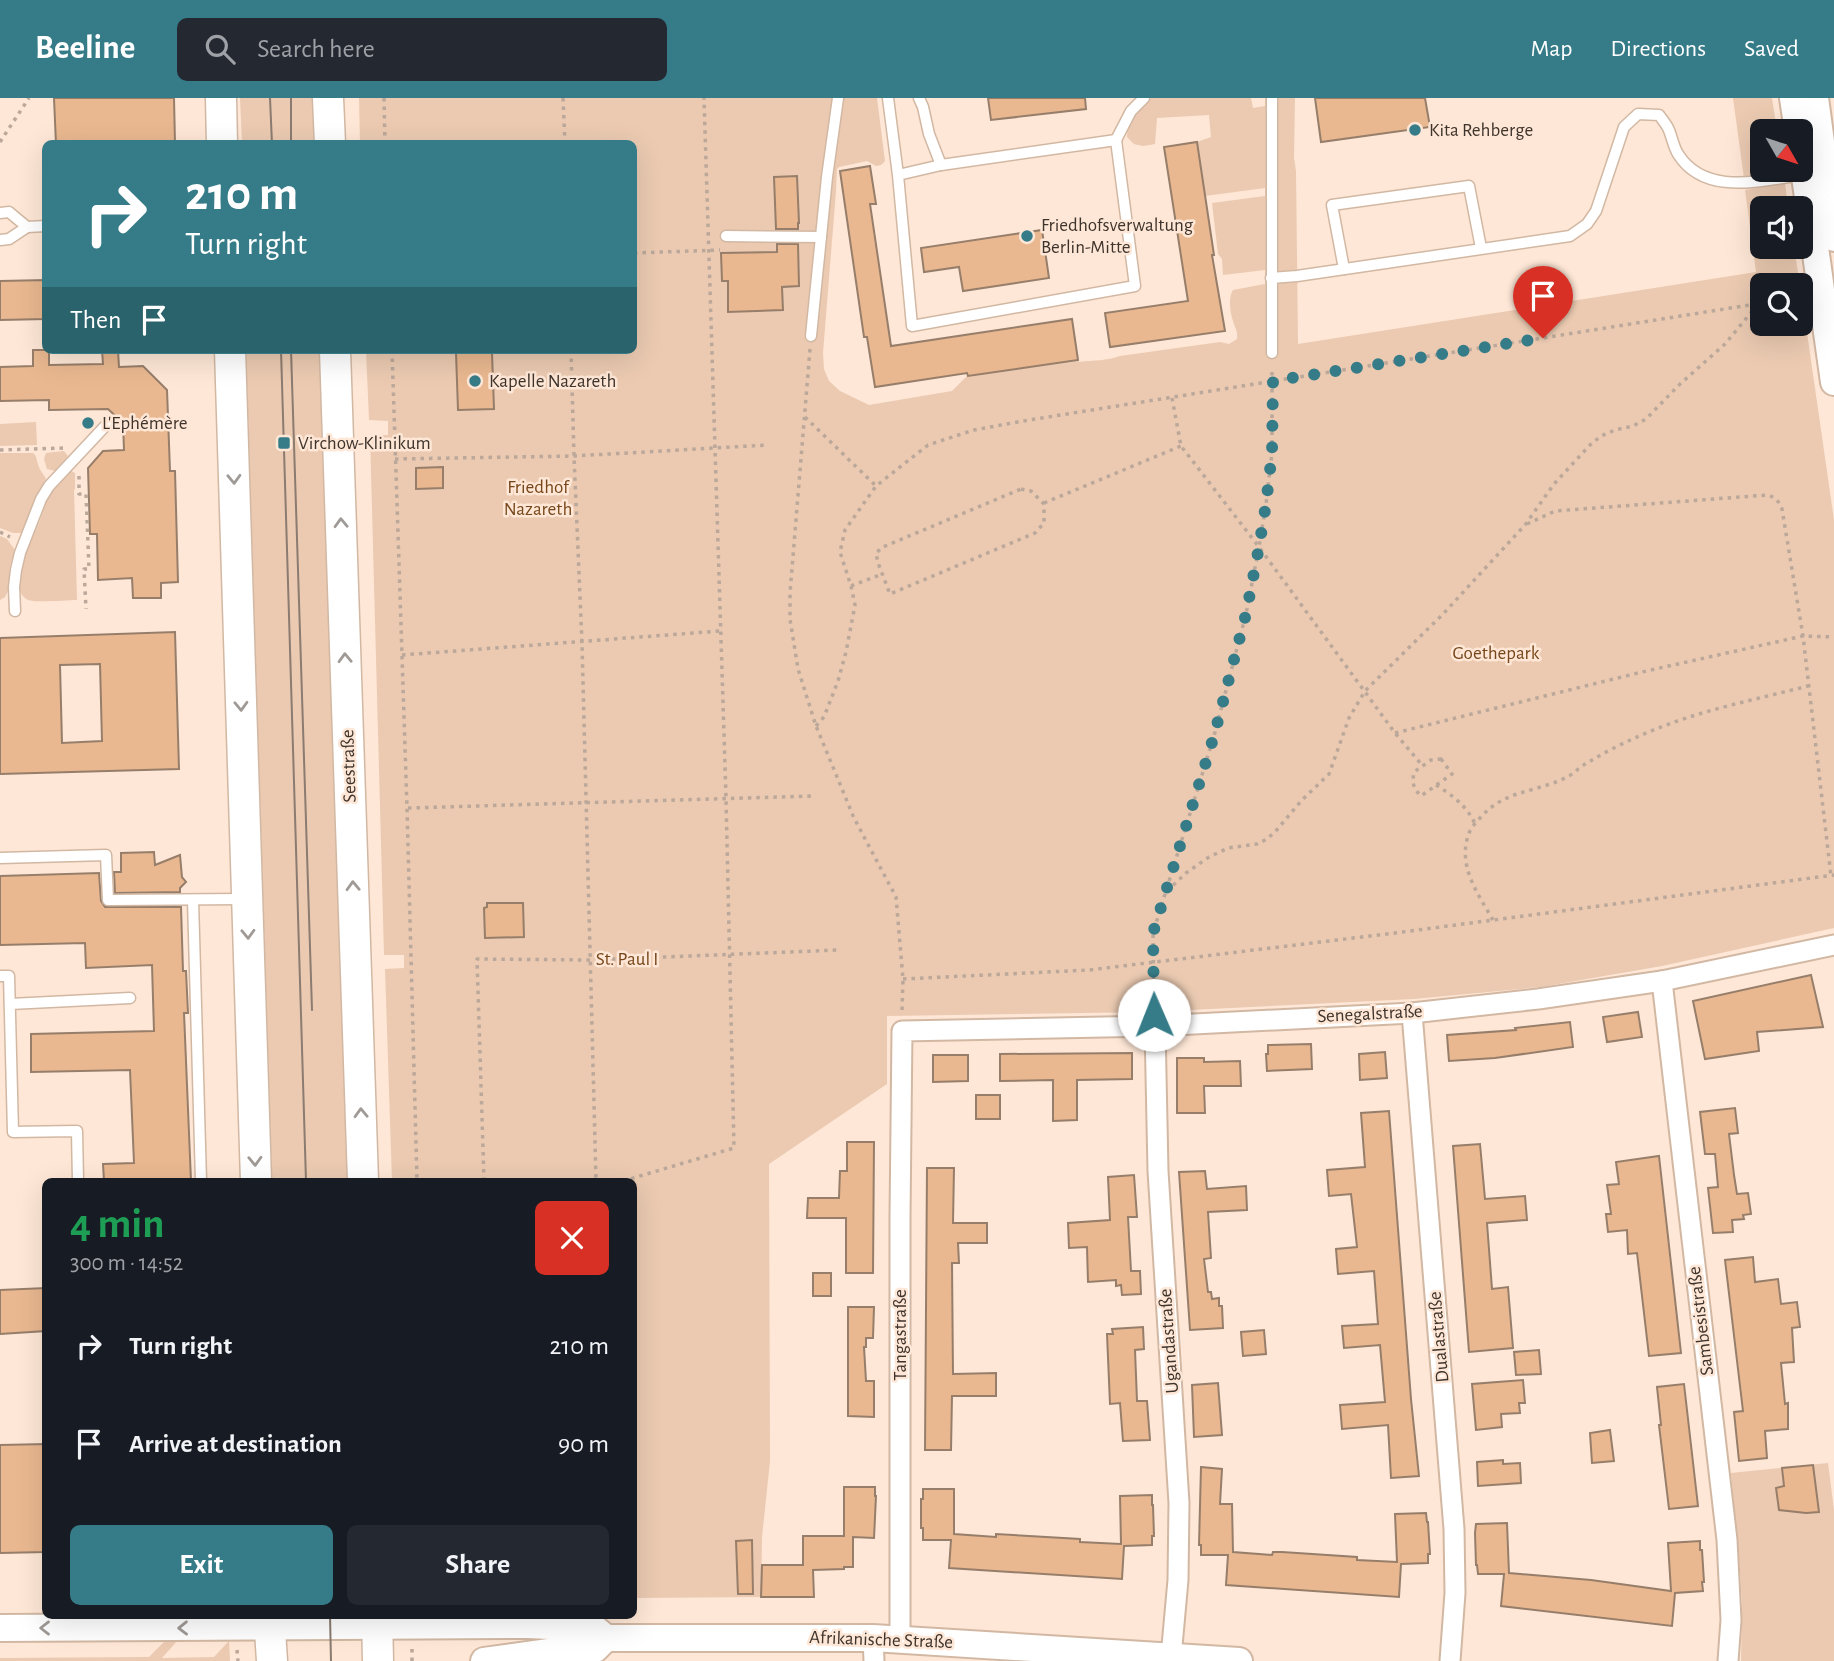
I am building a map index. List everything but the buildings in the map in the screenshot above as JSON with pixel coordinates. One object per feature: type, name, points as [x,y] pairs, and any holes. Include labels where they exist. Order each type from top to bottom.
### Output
[{"type":"main road","points":[[221,98],[222,140]]},
{"type":"main road","points":[[328,98],[330,140]]},
{"type":"main road","points":[[230,354],[256,1178]]},
{"type":"main road","name":"Seestraße","points":[[335,354],[363,1178]]},
{"type":"main road","points":[[269,1621],[272,1661]]},
{"type":"main road","points":[[377,1621],[378,1661]]},
{"type":"street","points":[[1793,98],[1796,119]]},
{"type":"street","points":[[1815,98],[1815,173],[1828,290],[1834,382]]},
{"type":"street","points":[[1813,169],[1834,238]]},
{"type":"street","name":"Senegalstraße","points":[[902,1025],[1412,1013],[1538,999],[1662,981],[1834,945]]},
{"type":"street","name":"Sambesistraße","points":[[1662,981],[1727,1540],[1731,1620],[1728,1661]]},
{"type":"street","name":"Dualastraße","points":[[1412,1013],[1454,1529],[1455,1593],[1450,1661]]},
{"type":"street","name":"Ugandastraße","points":[[1154,1020],[1158,1171],[1179,1503],[1178,1568],[1171,1657]]},
{"type":"street","name":"Tangastraße","points":[[900,1640],[902,1025]]},
{"type":"street","name":"Afrikanische Straße","points":[[0,1628],[99,1622],[377,1621],[594,1628],[606,1638],[873,1650],[900,1640],[1239,1661]]},
{"type":"street","points":[[489,1660],[492,1625]]},
{"type":"street","name":"Afrikanische Straße","points":[[489,1660],[595,1649],[606,1638]]},
{"type":"lane","points":[[811,336],[838,98]]},
{"type":"lane","points":[[888,98],[912,326],[1135,286],[1116,140],[1131,111],[1143,98]]},
{"type":"lane","points":[[919,98],[941,165]]},
{"type":"lane","points":[[1272,98],[1272,353]]},
{"type":"lane","points":[[1271,278],[1570,236],[1587,225],[1596,211],[1624,127],[1638,114],[1659,115],[1669,129],[1677,153],[1689,166],[1718,182],[1745,183],[1815,173]]},
{"type":"lane","points":[[898,175],[941,165],[1116,140]]},
{"type":"lane","points":[[1344,269],[1332,205],[1469,186],[1481,248]]},
{"type":"lane","points":[[0,213],[9,212],[27,227]]},
{"type":"lane","points":[[0,240],[9,239],[27,227],[42,226]]},
{"type":"lane","points":[[726,236],[821,237]]},
{"type":"lane","points":[[15,611],[16,570],[41,499],[49,486],[109,422]]},
{"type":"lane","points":[[0,858],[106,855],[108,900],[247,899]]},
{"type":"lane","points":[[193,900],[201,1178]]},
{"type":"lane","points":[[0,976],[9,976],[13,1132],[77,1131],[78,1178]]},
{"type":"lane","points":[[10,1004],[131,998]]},
{"type":"path","points":[[0,142],[29,98]]},
{"type":"path","points":[[384,98],[386,140]]},
{"type":"path","points":[[563,98],[565,140]]},
{"type":"path","points":[[633,1178],[734,1148],[704,98]]},
{"type":"path","points":[[637,253],[727,249],[726,236]]},
{"type":"path","points":[[816,726],[824,718],[846,652],[855,605],[840,552],[845,530],[876,486],[928,445],[974,430],[1023,421],[1750,305]]},
{"type":"path","points":[[1167,891],[1209,857],[1228,848],[1257,844],[1275,832],[1329,774],[1349,718],[1365,691],[1444,613],[1525,525],[1554,484],[1601,436],[1646,419],[1725,344],[1750,316]]},
{"type":"path","points":[[811,336],[790,619],[798,669],[816,726],[854,818],[896,897],[903,979],[902,1025]]},
{"type":"path","points":[[392,354],[417,1178]]},
{"type":"path","points":[[571,354],[582,643],[596,1178]]},
{"type":"path","points":[[1154,1020],[1153,933],[1214,736],[1246,614],[1266,504],[1272,453],[1273,381]]},
{"type":"path","points":[[1172,397],[1181,446],[1259,547],[1395,733],[1422,765]]},
{"type":"path","points":[[804,417],[876,486]]},
{"type":"path","points":[[395,459],[573,456],[767,446]]},
{"type":"path","points":[[1044,504],[1181,446]]},
{"type":"path","points":[[0,450],[73,448],[74,460],[78,464],[79,494],[86,494],[89,569],[84,569],[86,609]]},
{"type":"path","points":[[1021,489],[1031,491],[1044,504],[1044,523],[1035,533],[890,594],[882,574],[876,553],[883,547],[1021,489]]},
{"type":"path","points":[[903,979],[1089,970],[1832,876],[1803,636],[1783,509],[1779,502],[1773,496],[1767,495],[1555,511],[1525,525]]},
{"type":"path","points":[[851,586],[882,574]]},
{"type":"path","points":[[402,655],[720,631]]},
{"type":"path","points":[[1395,733],[1642,672],[1803,636],[1834,637]]},
{"type":"path","points":[[1493,920],[1471,882],[1466,846],[1475,824],[1500,800],[1567,778],[1586,763],[1644,734],[1706,713],[1808,686]]},
{"type":"path","points":[[1431,760],[1441,760],[1452,774],[1421,796],[1412,782],[1414,772],[1422,765],[1431,760]]},
{"type":"path","points":[[1436,785],[1464,807],[1475,824]]},
{"type":"path","points":[[407,808],[812,796]]},
{"type":"path","points":[[484,1178],[477,958],[590,960],[839,950]]},
{"type":"green space","points":[[240,98],[318,98],[319,140],[242,140]]},
{"type":"green space","points":[[359,98],[877,98],[885,161],[876,166],[867,161],[837,169],[823,353],[824,369],[829,381],[840,391],[869,405],[952,391],[968,375],[1078,360],[1105,360],[1220,342],[1229,344],[1237,339],[1230,309],[1231,293],[1233,290],[1265,284],[1265,270],[1223,275],[1212,203],[1265,196],[1265,188],[1205,196],[1197,142],[1211,137],[1209,115],[1157,118],[1155,144],[1143,146],[1134,144],[1127,137],[1128,120],[1151,98],[1251,98],[1253,108],[1265,106],[1265,98],[1295,98],[1298,344],[1756,272],[1754,259],[1796,259],[1798,273],[1750,273],[1750,336],[1807,336],[1834,520],[1834,928],[1662,966],[1541,987],[1414,999],[1148,1012],[887,1016],[887,1084],[769,1164],[770,1461],[762,1537],[761,1597],[637,1598],[637,1178],[392,1178],[385,969],[404,968],[404,955],[384,955],[370,435],[388,435],[388,421],[369,420],[366,354],[637,354],[637,140],[360,140]]},
{"type":"green space","points":[[1733,98],[1772,98],[1775,119],[1750,119],[1750,177],[1744,178]]},
{"type":"green space","points":[[1785,183],[1787,196],[1750,196],[1750,227],[1745,190]]},
{"type":"green space","points":[[246,354],[324,354],[350,1178],[272,1178]]},
{"type":"green space","points":[[36,422],[37,445],[0,446],[0,424]]},
{"type":"green space","points":[[64,451],[68,456],[55,471],[47,469],[44,459],[46,453]]},
{"type":"green space","points":[[0,453],[33,453],[46,479],[21,533],[0,528]]},
{"type":"green space","points":[[71,471],[75,473],[77,600],[28,600],[19,585],[26,552],[50,494]]},
{"type":"green space","points":[[0,536],[7,539],[15,550],[10,566],[8,591],[0,600]]},
{"type":"green space","points":[[1828,1463],[1834,1510],[1834,1661],[1741,1661],[1742,1603],[1731,1473]]},
{"type":"green space","points":[[165,1641],[177,1641],[162,1658],[214,1657],[229,1641],[230,1661],[0,1661],[0,1658],[149,1657]]},
{"type":"tram line","points":[[270,98],[272,140]]},
{"type":"tram line","points":[[291,98],[291,140]]},
{"type":"tram line","points":[[281,354],[306,1178]]},
{"type":"tram line","points":[[291,354],[312,1010]]},
{"type":"tram line","points":[[330,1619],[331,1661]]},
{"type":"place","name":"Kita Rehberge","points":[[1415,130]]},
{"type":"place","name":"Friedhofsverwaltung Berlin-Mitte","points":[[1027,236]]},
{"type":"place","name":"Kapelle Nazareth","points":[[475,381]]},
{"type":"place","name":"L'Ephémère","points":[[88,423]]},
{"type":"place","name":"Virchow-Klinikum","points":[[284,443]]},
{"type":"route","points":[[1154,1015],[1153,933],[1214,736],[1246,614],[1259,547],[1272,453],[1273,381],[1543,338]]},
{"type":"park label","name":"Friedhof Nazareth","points":[[538,498]]},
{"type":"park label","name":"Goethepark","points":[[1496,653]]},
{"type":"park label","name":"St. Paul I","points":[[627,959]]}]
